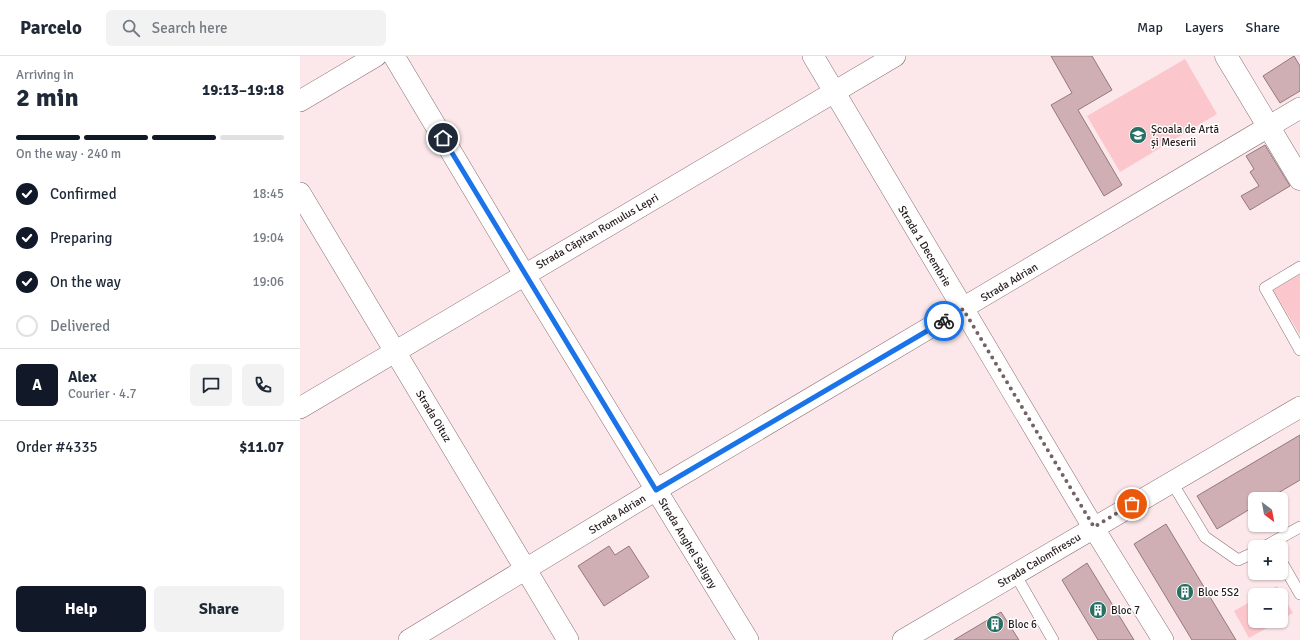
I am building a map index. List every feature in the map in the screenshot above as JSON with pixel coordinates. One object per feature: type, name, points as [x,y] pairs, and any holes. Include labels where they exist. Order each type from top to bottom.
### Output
[{"type":"street","points":[[300,101],[376,56]]},
{"type":"street","name":"Strada Anghel Saligny","points":[[394,56],[524,274],[748,640]]},
{"type":"street","name":"Strada 1 Decembrie","points":[[812,56],[1163,640]]},
{"type":"street","name":"Strada Căpitan Romulus Lepri","points":[[300,408],[524,274],[895,56]]},
{"type":"street","points":[[1226,56],[1300,179]]},
{"type":"street","name":"Strada Adrian","points":[[409,640],[656,490],[1300,108]]},
{"type":"street","name":"Strada Oituz","points":[[300,192],[568,640]]},
{"type":"street","name":"Strada Calomfirescu","points":[[903,640],[1171,481],[1300,407]]},
{"type":"lane","points":[[1300,267],[1265,288],[1300,350]]},
{"type":"lane","points":[[1171,481],[1205,537],[1238,560],[1248,555]]},
{"type":"lane","points":[[1279,540],[1300,527]]},
{"type":"lane","points":[[1288,573],[1300,594]]},
{"type":"lane","points":[[1015,574],[1053,640]]},
{"type":"shaded area","points":[[1185,59],[1217,114],[1120,172],[1087,116]]},
{"type":"shaded area","points":[[1300,274],[1300,335],[1273,290]]},
{"type":"shaded area","points":[[1248,603],[1248,628],[1267,628],[1249,638],[1234,611]]},
{"type":"shaded area","points":[[1288,605],[1293,613],[1288,616]]},
{"type":"building","points":[[1051,56],[1092,56],[1112,90],[1078,110],[1122,185],[1104,196],[1051,105],[1072,93]]},
{"type":"building","points":[[1294,56],[1300,66],[1300,91],[1280,103],[1263,76]]},
{"type":"building","points":[[1265,145],[1290,186],[1250,210],[1241,196],[1259,186],[1250,172],[1254,169],[1246,156]]},
{"type":"building","points":[[1300,435],[1300,480],[1280,492],[1248,492],[1248,510],[1217,529],[1197,496]]},
{"type":"building","name":"Bloc 5S2","points":[[1166,524],[1236,640],[1192,640],[1134,544]]},
{"type":"building","points":[[609,546],[615,555],[629,546],[649,577],[604,606],[578,566]]},
{"type":"building","name":"Bloc 7","points":[[1087,563],[1134,640],[1098,640],[1062,580]]},
{"type":"building","name":"Bloc 6","points":[[1001,612],[1019,640],[954,640]]},
{"type":"way so far","points":[[944,321],[963,309],[1094,527],[1132,504]]},
{"type":"place","name":"Școala de Artă și Meserii","points":[[1138,135]]},
{"type":"place","name":"Bloc 5S2","points":[[1185,592]]},
{"type":"place","name":"Bloc 7","points":[[1098,610]]},
{"type":"place","name":"Bloc 6","points":[[995,624]]},
{"type":"route","points":[[443,138],[656,490],[944,321]]}]
